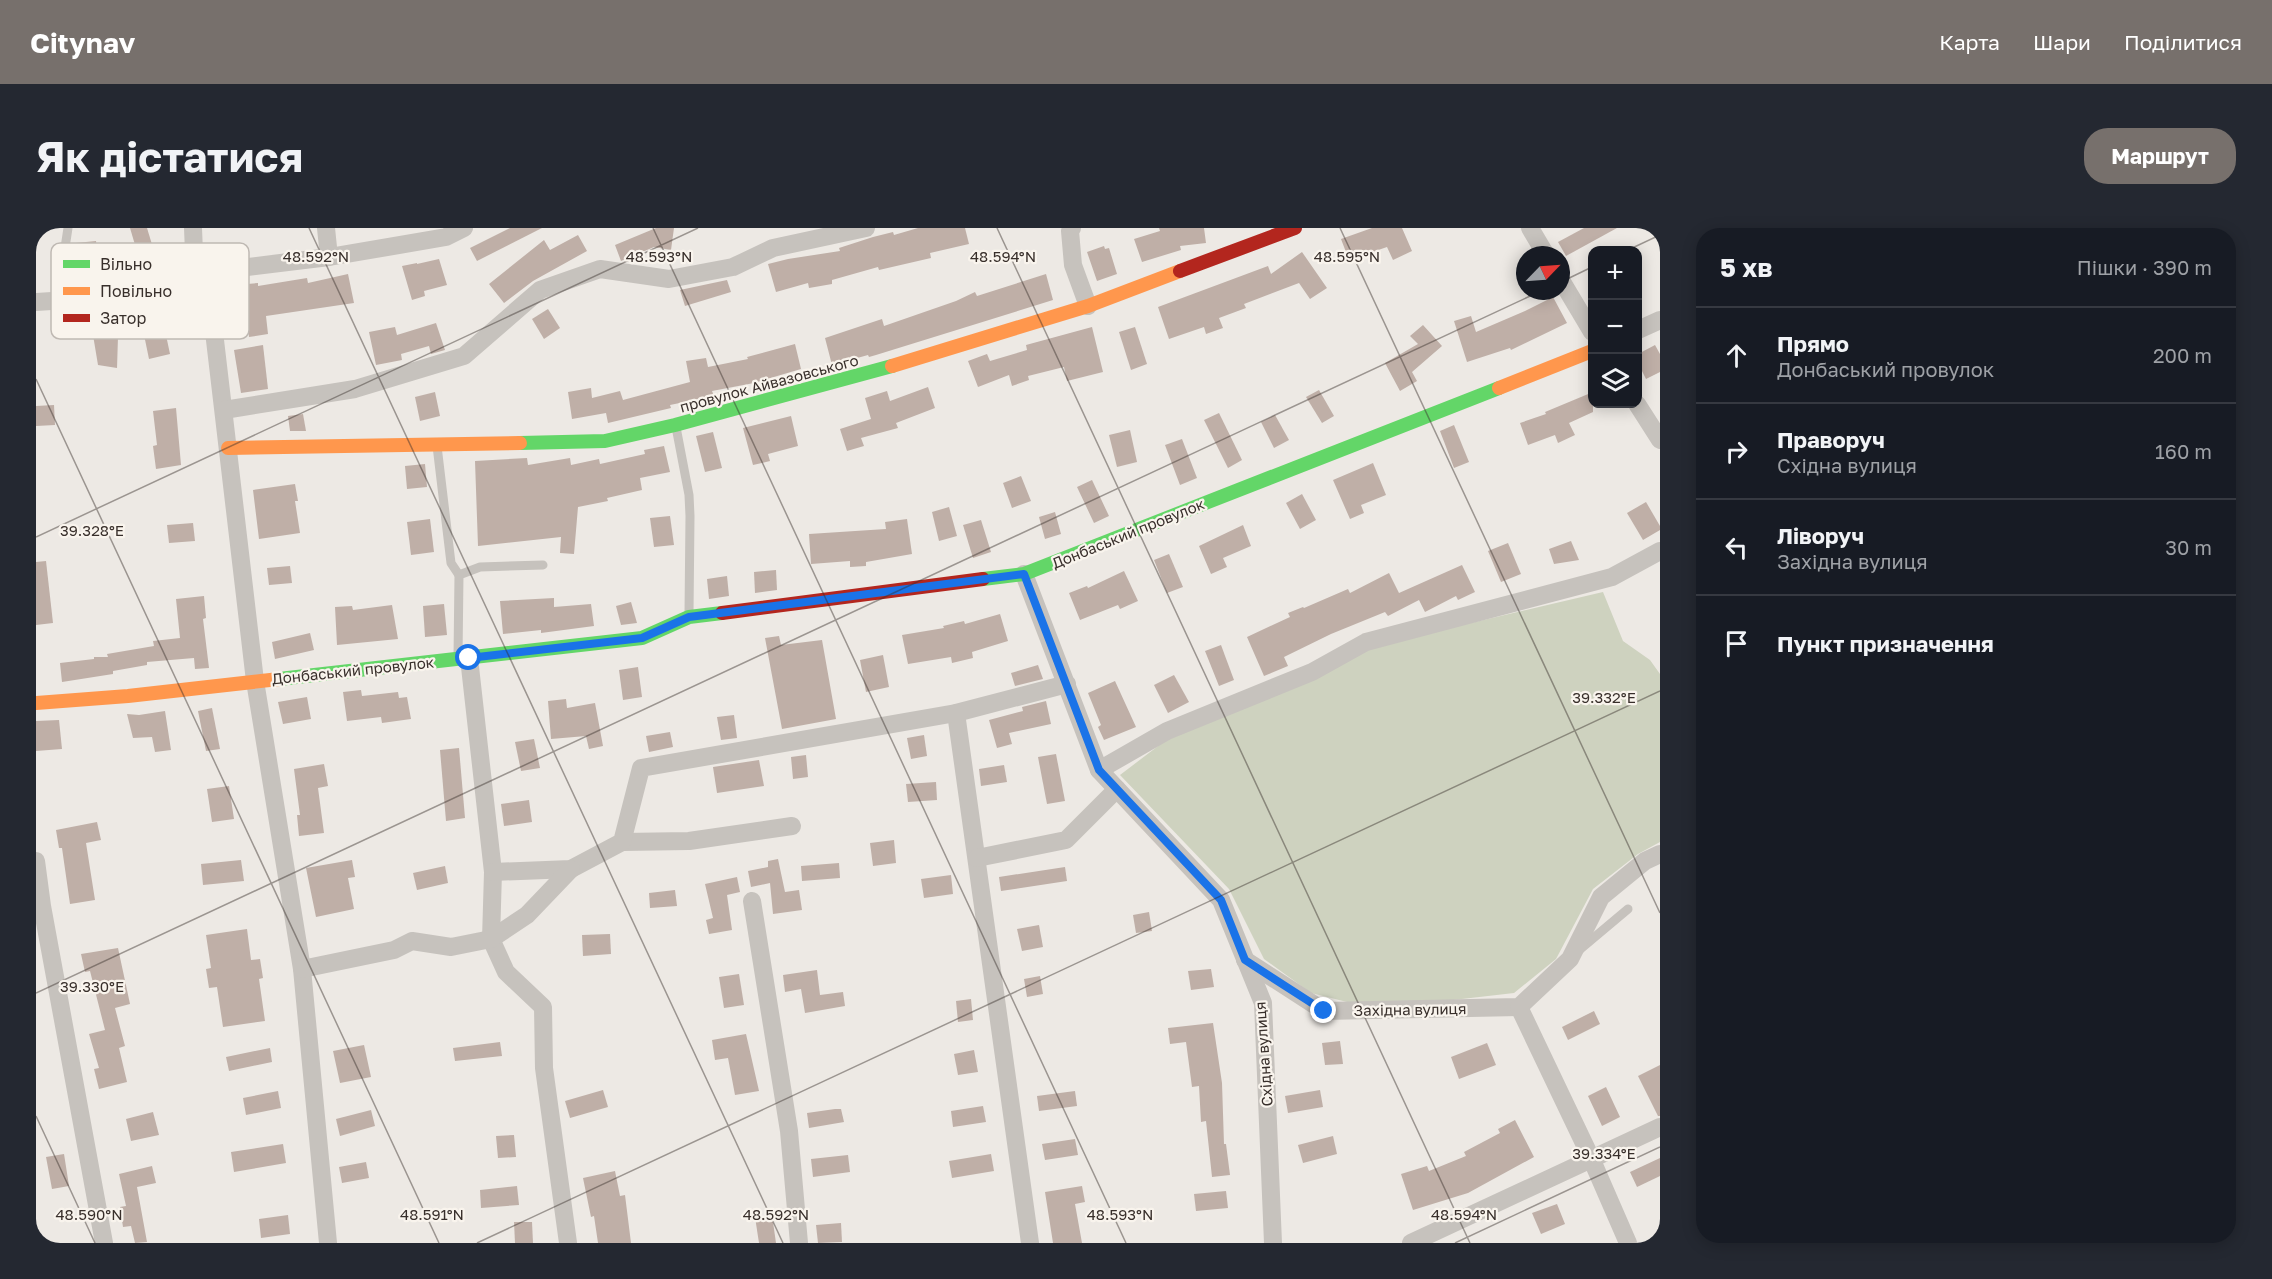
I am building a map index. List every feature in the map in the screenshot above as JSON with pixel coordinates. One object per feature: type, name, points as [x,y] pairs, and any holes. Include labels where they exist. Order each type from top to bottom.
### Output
[{"type":"street","points":[[193,228],[196,243]]},
{"type":"street","points":[[326,228],[329,257]]},
{"type":"street","points":[[249,268],[446,237],[464,228]]},
{"type":"street","points":[[224,410],[355,389],[464,356],[540,290],[600,269],[669,279],[733,267],[773,249],[866,228]]},
{"type":"street","points":[[1072,228],[1070,231],[1073,265],[1088,306]]},
{"type":"street","name":"провулок Айвазовського","points":[[228,448],[605,441],[861,376],[1088,306],[1295,228]]},
{"type":"street","points":[[1530,228],[1541,246]]},
{"type":"street","points":[[1570,295],[1588,324]]},
{"type":"street","points":[[36,302],[51,301]]},
{"type":"street","points":[[1642,328],[1660,320]]},
{"type":"street","points":[[212,339],[224,410],[255,681],[302,969],[328,1243]]},
{"type":"street","name":"Донбаський провулок","points":[[36,703],[128,696],[642,638],[689,617],[1024,574],[1588,353]]},
{"type":"street","points":[[1640,408],[1660,440]]},
{"type":"street","points":[[1099,770],[1167,731],[1312,672],[1366,642],[1612,577],[1660,551]]},
{"type":"street","name":"Східна вулиця","points":[[1024,574],[1099,770],[1221,900],[1263,1003],[1273,1243]]},
{"type":"street","points":[[464,659],[493,872],[490,939],[506,972],[543,1007],[544,1068],[568,1243]]},
{"type":"street","points":[[622,842],[641,768],[956,713],[1067,684]]},
{"type":"street","points":[[956,713],[1030,1243]]},
{"type":"street","points":[[976,858],[1066,840],[1117,789]]},
{"type":"street","points":[[302,969],[394,950],[412,941],[451,947],[490,939],[527,915],[571,869],[622,842],[689,841],[792,826]]},
{"type":"street","points":[[1628,1243],[1591,1158],[1519,1007],[1570,958],[1601,897],[1645,861],[1660,854]]},
{"type":"street","points":[[36,861],[42,906],[104,1243]]},
{"type":"street","points":[[493,872],[571,869]]},
{"type":"street","points":[[752,901],[789,1131],[799,1243]]},
{"type":"street","name":"Західна вулиця","points":[[1245,960],[1324,1011],[1519,1007]]},
{"type":"street","points":[[1411,1243],[1660,1127]]},
{"type":"lane","points":[[66,243],[68,228]]},
{"type":"lane","points":[[675,425],[689,495],[689,617]]},
{"type":"lane","points":[[437,443],[451,564],[459,575],[464,659]]},
{"type":"lane","points":[[459,575],[480,567],[543,565]]},
{"type":"lane","points":[[1570,958],[1628,909]]},
{"type":"green space","points":[[1603,592],[1623,641],[1650,660],[1660,674],[1660,842],[1638,854],[1593,889],[1556,959],[1514,993],[1375,1009],[1311,993],[1264,959],[1229,889],[1120,775],[1166,740],[1369,647]]},
{"type":"building","points":[[130,228],[147,228],[152,243],[134,243]]},
{"type":"building","points":[[510,228],[542,228],[477,261],[470,248]]},
{"type":"building","points":[[656,228],[674,228],[671,250],[654,247],[621,261],[615,245]]},
{"type":"building","points":[[918,228],[965,228],[969,244],[930,253],[931,258],[879,270],[878,267],[832,280],[832,284],[809,288],[808,283],[776,292],[768,264],[840,251],[839,248],[873,237],[893,232],[894,235]]},
{"type":"building","points":[[1159,228],[1204,228],[1206,243],[1180,246],[1181,250],[1142,262],[1134,239],[1160,231]]},
{"type":"building","points":[[1372,228],[1402,228],[1412,251],[1393,260],[1387,247],[1349,260],[1341,239]]},
{"type":"building","points":[[1584,228],[1617,228],[1570,254],[1570,246],[1560,246],[1558,242]]},
{"type":"building","points":[[578,235],[587,251],[533,281],[504,303],[489,284],[544,240],[550,250]]},
{"type":"building","points":[[1104,246],[1105,249],[1109,248],[1117,274],[1097,281],[1087,252]]},
{"type":"building","points":[[1302,252],[1327,288],[1310,299],[1299,283],[1244,304],[1246,308],[1219,318],[1223,328],[1206,334],[1204,327],[1169,339],[1158,307],[1268,266],[1271,274]]},
{"type":"building","points":[[439,259],[447,285],[424,291],[425,296],[412,300],[402,266]]},
{"type":"building","points":[[348,274],[354,303],[266,316],[268,334],[249,337],[249,284],[258,283],[258,286],[307,278],[308,283]]},
{"type":"building","points":[[1046,274],[1053,300],[876,355],[832,365],[825,338],[882,319],[884,326],[975,292],[977,296]]},
{"type":"building","points":[[727,280],[731,292],[685,306],[680,290]]},
{"type":"building","points":[[1547,300],[1555,300],[1567,323],[1511,350],[1510,348],[1467,362],[1454,321],[1471,316],[1476,332]]},
{"type":"building","points":[[548,309],[560,328],[544,339],[532,319]]},
{"type":"building","points":[[436,323],[445,350],[431,354],[429,346],[401,354],[402,360],[376,365],[369,332],[395,327],[397,335]]},
{"type":"building","points":[[1423,325],[1442,346],[1412,372],[1417,381],[1400,391],[1385,363],[1418,344],[1410,336]]},
{"type":"building","points":[[1092,327],[1103,372],[1067,381],[1064,367],[1028,376],[1029,380],[1012,386],[1009,375],[978,387],[968,361],[987,354],[990,361],[1027,350],[1026,345]]},
{"type":"building","points":[[1135,327],[1147,364],[1131,370],[1119,332]]},
{"type":"building","points":[[94,339],[118,339],[117,368],[98,365]]},
{"type":"building","points":[[145,339],[167,339],[170,354],[149,359]]},
{"type":"building","points":[[795,344],[801,369],[754,383],[712,391],[714,396],[670,405],[671,408],[608,423],[606,413],[572,419],[568,392],[591,388],[592,398],[620,391],[623,400],[690,382],[686,361],[706,358],[708,367],[748,359],[747,357]]},
{"type":"building","points":[[263,345],[268,389],[241,393],[234,350]]},
{"type":"building","points":[[1655,345],[1660,354],[1660,372],[1646,379],[1642,371],[1642,352]]},
{"type":"building","points":[[928,387],[935,408],[896,423],[898,428],[861,438],[864,446],[847,451],[840,429],[871,419],[865,398],[887,391],[890,401]]},
{"type":"building","points":[[1319,390],[1334,416],[1322,423],[1306,397]]},
{"type":"building","points":[[435,392],[440,416],[420,421],[415,397]]},
{"type":"building","points":[[1588,394],[1588,408],[1593,408],[1593,412],[1569,423],[1575,435],[1558,443],[1555,435],[1528,445],[1520,423],[1546,414],[1545,412]]},
{"type":"building","points":[[54,405],[55,425],[36,426],[36,406]]},
{"type":"building","points":[[176,408],[181,465],[156,469],[153,446],[157,445],[153,411]]},
{"type":"building","points":[[1219,413],[1242,460],[1228,468],[1204,420]]},
{"type":"building","points":[[303,414],[306,431],[290,431],[288,416]]},
{"type":"building","points":[[1275,415],[1289,440],[1274,448],[1261,422]]},
{"type":"building","points":[[791,416],[798,446],[768,454],[770,461],[753,465],[743,428]]},
{"type":"building","points":[[1454,425],[1469,462],[1454,468],[1440,431]]},
{"type":"building","points":[[1130,430],[1137,462],[1117,467],[1109,435]]},
{"type":"building","points":[[713,432],[722,468],[705,472],[696,436]]},
{"type":"building","points":[[1182,439],[1197,478],[1180,485],[1165,445]]},
{"type":"building","points":[[664,446],[670,472],[640,478],[642,490],[607,498],[608,501],[578,507],[574,554],[560,553],[561,537],[478,546],[475,461],[527,458],[528,465],[570,458],[571,465],[599,459],[600,464],[645,454],[644,450]]},
{"type":"building","points":[[1373,463],[1386,495],[1361,505],[1364,513],[1350,519],[1333,480]]},
{"type":"building","points":[[425,464],[427,487],[407,489],[405,466]]},
{"type":"building","points":[[1021,476],[1031,501],[1012,508],[1003,483]]},
{"type":"building","points":[[1092,480],[1109,516],[1094,523],[1077,487]]},
{"type":"building","points":[[295,484],[300,533],[259,539],[253,490]]},
{"type":"building","points":[[1302,494],[1316,520],[1300,529],[1286,503]]},
{"type":"building","points":[[1646,502],[1660,530],[1643,540],[1627,513]]},
{"type":"building","points":[[949,507],[957,536],[939,541],[932,512]]},
{"type":"building","points":[[1055,512],[1061,534],[1045,539],[1039,517]]},
{"type":"building","points":[[670,516],[674,545],[654,547],[650,518]]},
{"type":"building","points":[[430,519],[434,552],[411,555],[407,522]]},
{"type":"building","points":[[907,519],[912,554],[866,562],[866,566],[850,567],[850,561],[811,564],[809,534],[886,529],[885,522]]},
{"type":"building","points":[[981,520],[991,552],[973,558],[963,525]]},
{"type":"building","points":[[193,523],[195,541],[169,543],[167,525]]},
{"type":"building","points":[[1243,525],[1251,546],[1223,558],[1227,567],[1211,574],[1199,546]]},
{"type":"building","points":[[1571,541],[1579,560],[1554,564],[1549,549]]},
{"type":"building","points":[[1508,543],[1521,574],[1501,582],[1488,551]]},
{"type":"building","points":[[1169,554],[1183,587],[1167,593],[1154,560]]},
{"type":"building","points":[[46,561],[53,623],[36,625],[36,562]]},
{"type":"building","points":[[1462,565],[1475,592],[1458,600],[1456,596],[1425,612],[1419,600],[1388,616],[1385,612],[1331,634],[1284,657],[1288,666],[1264,676],[1247,637],[1290,617],[1288,613],[1348,589],[1350,593],[1389,573],[1399,593]]},
{"type":"building","points":[[290,566],[292,583],[269,585],[267,568]]},
{"type":"building","points":[[776,570],[777,590],[755,593],[754,572]]},
{"type":"building","points":[[1124,571],[1138,601],[1120,609],[1118,605],[1080,620],[1069,593],[1087,586],[1088,588]]},
{"type":"building","points":[[727,576],[729,596],[709,599],[707,579]]},
{"type":"building","points":[[204,596],[206,618],[203,619],[209,668],[195,669],[194,658],[147,662],[147,665],[113,671],[113,674],[62,682],[60,663],[108,657],[107,654],[154,646],[153,641],[180,638],[176,599]]},
{"type":"building","points":[[554,598],[554,607],[591,604],[594,626],[541,633],[541,630],[503,634],[500,601]]},
{"type":"building","points":[[631,602],[637,623],[621,625],[616,606]]},
{"type":"building","points":[[444,604],[447,635],[425,637],[423,606]]},
{"type":"building","points":[[392,605],[398,639],[337,645],[335,607],[352,606],[353,610]]},
{"type":"building","points":[[1000,614],[1008,641],[972,652],[973,658],[952,663],[951,657],[908,664],[902,635],[944,628],[943,626],[964,621],[965,624]]},
{"type":"building","points":[[310,633],[314,650],[275,659],[272,642]]},
{"type":"building","points":[[779,636],[781,645],[822,640],[836,719],[782,729],[765,638]]},
{"type":"building","points":[[1221,645],[1234,680],[1219,686],[1205,651]]},
{"type":"building","points":[[883,655],[889,687],[866,692],[860,660]]},
{"type":"building","points":[[1038,665],[1043,679],[1015,686],[1011,673]]},
{"type":"building","points":[[638,667],[642,697],[623,700],[619,670]]},
{"type":"building","points":[[1174,675],[1189,702],[1168,713],[1154,685]]},
{"type":"building","points":[[1115,681],[1136,727],[1104,740],[1098,727],[1101,725],[1088,693]]},
{"type":"building","points":[[361,690],[362,696],[398,692],[399,698],[407,697],[411,719],[382,723],[381,717],[347,721],[343,692]]},
{"type":"building","points":[[307,697],[311,719],[283,724],[278,702]]},
{"type":"building","points":[[566,699],[567,708],[595,703],[603,746],[589,749],[586,736],[551,739],[548,701]]},
{"type":"building","points":[[1046,701],[1051,724],[1009,733],[1012,744],[997,748],[989,720],[1023,711],[1022,707]]},
{"type":"building","points":[[212,708],[220,749],[206,751],[198,711]]},
{"type":"building","points":[[165,711],[171,750],[155,752],[152,737],[133,738],[127,714],[139,715]]},
{"type":"building","points":[[734,715],[737,738],[721,740],[717,717]]},
{"type":"building","points":[[59,720],[62,749],[36,751],[36,721]]},
{"type":"building","points":[[670,732],[673,747],[649,752],[646,736]]},
{"type":"building","points":[[924,735],[927,756],[911,759],[907,738]]},
{"type":"building","points":[[534,739],[540,768],[521,771],[515,742]]},
{"type":"building","points":[[459,748],[465,818],[446,821],[440,750]]},
{"type":"building","points":[[1056,754],[1065,801],[1047,804],[1038,757]]},
{"type":"building","points":[[806,755],[808,777],[793,779],[791,757]]},
{"type":"building","points":[[759,760],[764,786],[717,793],[713,767]]},
{"type":"building","points":[[324,764],[328,786],[318,788],[324,833],[299,836],[297,815],[300,815],[294,769]]},
{"type":"building","points":[[1004,765],[1007,782],[981,786],[979,769]]},
{"type":"building","points":[[936,782],[937,800],[908,802],[906,784]]},
{"type":"building","points":[[229,786],[234,819],[212,822],[207,789]]},
{"type":"building","points":[[529,800],[532,822],[504,826],[501,804]]},
{"type":"building","points":[[97,822],[101,840],[86,843],[95,900],[70,904],[62,848],[59,848],[56,830]]},
{"type":"building","points":[[894,840],[896,863],[873,866],[870,843]]},
{"type":"building","points":[[778,859],[785,892],[799,890],[802,910],[773,914],[770,883],[751,887],[748,871],[768,867],[768,861]]},
{"type":"building","points":[[241,860],[244,881],[203,885],[201,864]]},
{"type":"building","points":[[352,860],[355,877],[348,878],[354,909],[316,917],[306,868]]},
{"type":"building","points":[[839,863],[840,878],[802,881],[801,866]]},
{"type":"building","points":[[445,866],[448,883],[417,890],[413,873]]},
{"type":"building","points":[[1065,867],[1067,881],[1001,891],[999,877]]},
{"type":"building","points":[[951,875],[953,894],[924,898],[921,879]]},
{"type":"building","points":[[737,877],[740,892],[727,895],[732,930],[709,934],[706,920],[713,918],[705,884]]},
{"type":"building","points":[[675,890],[677,906],[650,908],[649,893]]},
{"type":"building","points":[[1149,912],[1152,931],[1136,933],[1133,915]]},
{"type":"building","points":[[1039,925],[1043,947],[1022,951],[1017,929]]},
{"type":"building","points":[[247,929],[251,960],[260,959],[263,978],[259,979],[265,1021],[223,1027],[217,987],[209,988],[206,969],[211,968],[206,935]]},
{"type":"building","points":[[610,934],[611,954],[583,956],[582,935]]},
{"type":"building","points":[[118,948],[130,1004],[115,1008],[125,1046],[119,1048],[127,1082],[99,1089],[94,1069],[99,1068],[89,1034],[105,1030],[90,971],[85,972],[81,954]]},
{"type":"building","points":[[1211,969],[1214,987],[1191,990],[1188,971]]},
{"type":"building","points":[[817,970],[820,995],[843,992],[845,1006],[805,1013],[801,989],[785,992],[783,975]]},
{"type":"building","points":[[739,974],[744,1005],[724,1008],[719,977]]},
{"type":"building","points":[[1040,976],[1043,994],[1027,997],[1024,979]]},
{"type":"building","points":[[971,999],[973,1020],[958,1022],[956,1001]]},
{"type":"building","points":[[1594,1011],[1600,1024],[1568,1040],[1562,1027]]},
{"type":"building","points":[[1213,1023],[1222,1083],[1224,1144],[1226,1144],[1230,1175],[1212,1177],[1206,1121],[1201,1122],[1199,1086],[1192,1087],[1186,1042],[1170,1044],[1168,1028]]},
{"type":"building","points":[[746,1034],[759,1091],[735,1095],[728,1058],[715,1060],[712,1040]]},
{"type":"building","points":[[1340,1041],[1343,1064],[1325,1065],[1322,1043]]},
{"type":"building","points":[[500,1042],[502,1056],[455,1061],[453,1048]]},
{"type":"building","points":[[1487,1043],[1496,1065],[1459,1079],[1451,1057]]},
{"type":"building","points":[[364,1045],[371,1077],[340,1083],[333,1051]]},
{"type":"building","points":[[270,1048],[272,1062],[229,1071],[226,1057]]},
{"type":"building","points":[[974,1050],[978,1072],[958,1075],[954,1054]]},
{"type":"building","points":[[1660,1065],[1660,1116],[1658,1116],[1638,1076]]},
{"type":"building","points":[[1606,1087],[1620,1117],[1602,1126],[1588,1096]]},
{"type":"building","points":[[603,1090],[608,1107],[570,1118],[565,1101]]},
{"type":"building","points":[[1320,1090],[1323,1107],[1288,1113],[1285,1096]]},
{"type":"building","points":[[278,1091],[281,1108],[246,1115],[243,1098]]},
{"type":"building","points":[[1075,1091],[1077,1106],[1039,1111],[1037,1096]]},
{"type":"building","points":[[983,1106],[986,1122],[953,1127],[951,1111]]},
{"type":"building","points":[[841,1109],[844,1122],[809,1128],[807,1113]]},
{"type":"building","points":[[371,1110],[375,1126],[340,1136],[336,1119]]},
{"type":"building","points":[[153,1112],[159,1135],[131,1141],[126,1119]]},
{"type":"building","points":[[1515,1120],[1534,1157],[1468,1193],[1413,1210],[1401,1174],[1427,1166],[1429,1171],[1466,1156],[1464,1152],[1500,1133],[1498,1129]]},
{"type":"building","points":[[514,1135],[516,1157],[498,1158],[496,1136]]},
{"type":"building","points":[[1333,1136],[1337,1154],[1303,1163],[1298,1145]]},
{"type":"building","points":[[1075,1139],[1078,1155],[1045,1160],[1042,1144]]},
{"type":"building","points":[[283,1144],[286,1163],[234,1172],[231,1152]]},
{"type":"building","points":[[64,1154],[69,1186],[52,1189],[46,1157]]},
{"type":"building","points":[[991,1154],[994,1171],[952,1178],[949,1161]]},
{"type":"building","points":[[848,1155],[850,1172],[813,1177],[811,1159]]},
{"type":"building","points":[[1660,1158],[1660,1176],[1637,1187],[1630,1172]]},
{"type":"building","points":[[366,1162],[369,1178],[342,1183],[339,1167]]},
{"type":"building","points":[[152,1166],[156,1183],[137,1187],[147,1242],[135,1243],[131,1226],[123,1227],[120,1207],[126,1206],[119,1174]]},
{"type":"building","points":[[615,1171],[620,1196],[625,1195],[631,1243],[598,1243],[594,1216],[591,1217],[583,1178]]},
{"type":"building","points":[[517,1186],[519,1205],[481,1208],[480,1190]]},
{"type":"building","points":[[1082,1186],[1085,1202],[1075,1204],[1082,1243],[1053,1243],[1045,1192]]},
{"type":"building","points":[[1226,1191],[1228,1208],[1196,1211],[1194,1194]]},
{"type":"building","points":[[1557,1204],[1565,1224],[1541,1234],[1532,1213]]},
{"type":"building","points":[[288,1215],[290,1234],[261,1238],[259,1219]]},
{"type":"building","points":[[772,1215],[776,1243],[759,1243],[755,1217]]},
{"type":"building","points":[[514,1222],[532,1222],[533,1243],[515,1243]]},
{"type":"building","points":[[841,1223],[842,1242],[818,1243],[816,1225]]},
{"type":"traffic: fast","points":[[520,443],[605,441],[675,425],[892,366]]},
{"type":"traffic: fast","points":[[983,579],[1024,574],[1499,388]]},
{"type":"traffic: fast","points":[[279,679],[642,638],[689,617],[722,613]]},
{"type":"traffic: slow","points":[[892,366],[1088,306],[1180,271]]},
{"type":"traffic: slow","points":[[1499,388],[1588,353]]},
{"type":"traffic: slow","points":[[228,448],[520,443]]},
{"type":"traffic: slow","points":[[36,703],[128,696],[279,679]]},
{"type":"traffic: jam","points":[[1180,271],[1295,228]]},
{"type":"traffic: jam","points":[[722,613],[983,579]]},
{"type":"route","points":[[469,658],[642,638],[689,617],[1024,574],[1099,770],[1221,900],[1245,960],[1324,1011]]}]
